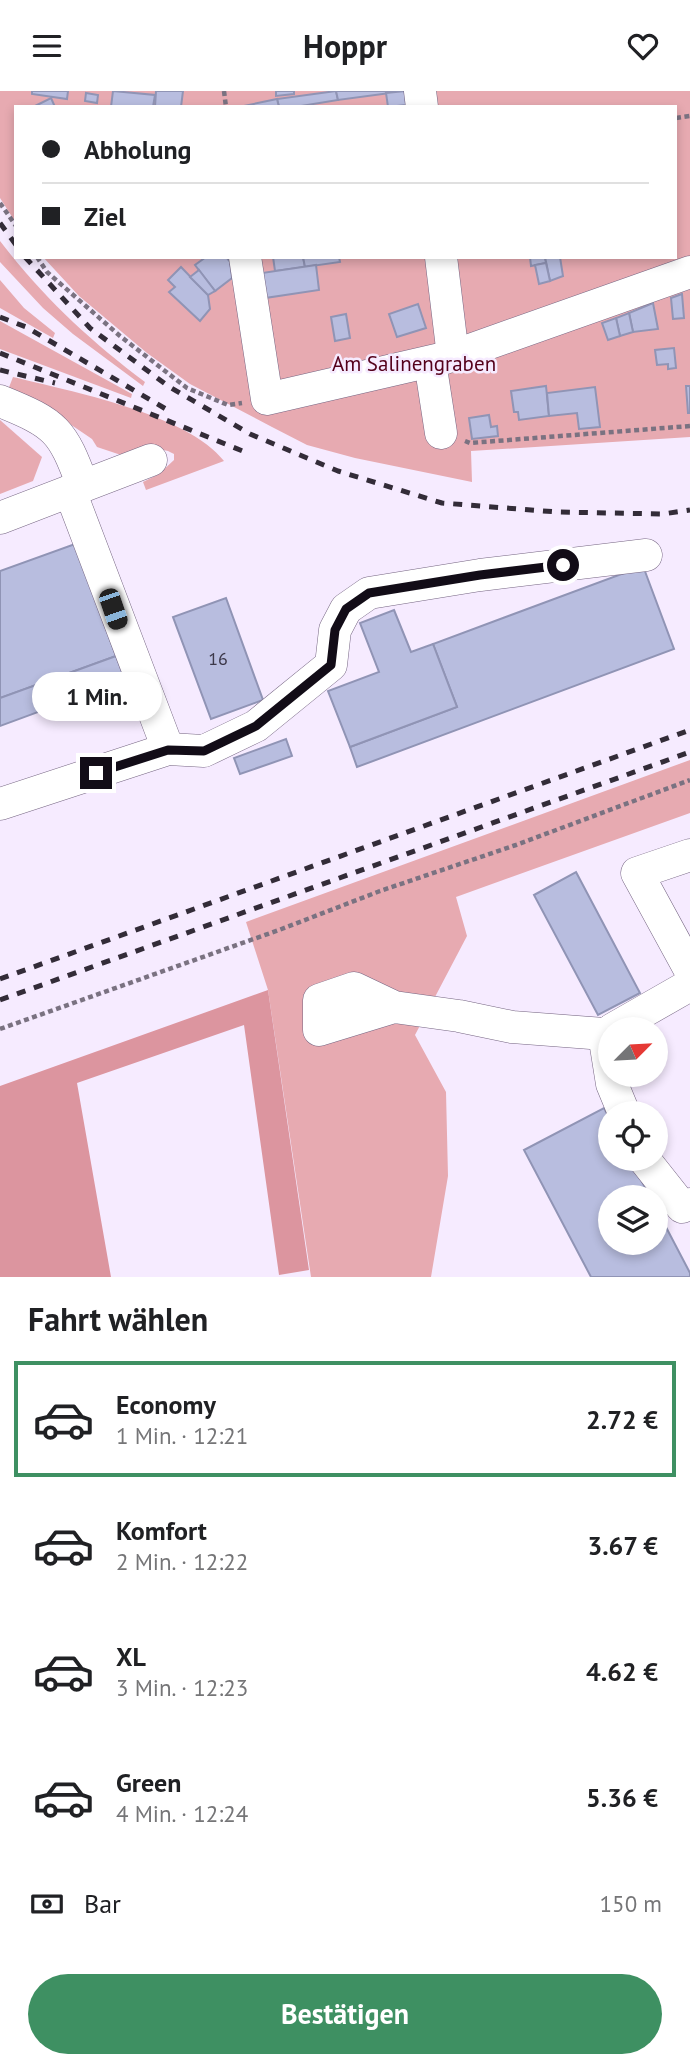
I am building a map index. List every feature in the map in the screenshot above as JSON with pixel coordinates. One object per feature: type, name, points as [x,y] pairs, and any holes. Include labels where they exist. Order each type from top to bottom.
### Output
[{"type":"street","points":[[245,259],[267,399],[441,359],[690,272]]},
{"type":"street","points":[[441,259],[441,433]]},
{"type":"street","points":[[0,401],[41,420],[60,434],[69,448],[76,489],[168,750]]},
{"type":"street","points":[[0,518],[151,460]]},
{"type":"street","points":[[0,804],[168,750],[204,751],[256,726],[331,665],[335,630],[346,609],[369,593],[480,575],[646,555]]},
{"type":"street","points":[[690,855],[637,873],[690,970]]},
{"type":"street","points":[[634,1017],[690,985]]},
{"type":"street","points":[[394,1007],[512,1027],[598,1031]]},
{"type":"street","points":[[654,1171],[682,1207],[690,1204]]},
{"type":"path","points":[[0,203],[14,223]]},
{"type":"path","points":[[38,259],[47,272],[120,337],[187,388],[228,405],[267,399]]},
{"type":"path","points":[[441,433],[470,443],[690,426]]},
{"type":"path","points":[[0,1029],[690,780]]},
{"type":"green space","name":"Am Salinengraben","points":[[0,91],[690,91],[690,437],[471,451],[472,482],[355,458],[307,445],[190,384],[147,353],[79,296],[45,259],[677,259],[677,105],[14,105],[14,220],[0,198]]},
{"type":"green space","points":[[0,241],[50,299],[86,334],[145,382],[143,386],[43,308],[0,262]]},
{"type":"green space","points":[[0,280],[24,308],[55,333],[53,338],[0,308]]},
{"type":"green space","points":[[0,321],[132,394],[131,398],[0,349]]},
{"type":"green space","points":[[13,377],[95,397],[156,417],[207,444],[224,461],[146,490],[143,482],[159,474],[174,460],[174,454],[159,449],[127,457],[97,447],[92,439],[64,420],[6,395]]},
{"type":"green space","points":[[0,420],[42,457],[33,481],[0,494]]},
{"type":"green space","points":[[690,760],[690,813],[456,897],[467,936],[415,1035],[446,1092],[448,1176],[431,1277],[311,1277],[268,990],[246,922]]},
{"type":"shaded area","points":[[268,990],[309,1270],[279,1275],[244,1025],[77,1083],[111,1277],[0,1277],[0,1086]]},
{"type":"building","points":[[32,91],[68,91],[67,99],[32,94]]},
{"type":"building","points":[[113,91],[155,95],[153,105],[111,105]]},
{"type":"building","points":[[156,91],[183,91],[181,105],[155,105]]},
{"type":"building","points":[[276,91],[294,91],[294,94],[276,96]]},
{"type":"building","points":[[336,91],[338,100],[307,105],[278,105],[277,99]]},
{"type":"building","points":[[336,91],[405,91],[338,100]]},
{"type":"building","points":[[405,91],[406,105],[388,105],[386,93]]},
{"type":"building","points":[[86,93],[98,95],[97,103],[85,101]]},
{"type":"building","points":[[51,98],[54,105],[37,105]]},
{"type":"building","points":[[277,99],[278,105],[248,105]]},
{"type":"building","points":[[203,259],[228,259],[232,278],[215,291],[195,265]]},
{"type":"building","points":[[273,259],[303,259],[305,267],[275,271]]},
{"type":"building","points":[[303,259],[339,259],[340,262],[305,267]]},
{"type":"building","points":[[530,259],[545,259],[546,263],[531,266]]},
{"type":"building","points":[[545,259],[560,259],[563,276],[550,281]]},
{"type":"building","points":[[546,263],[550,281],[539,284],[535,265]]},
{"type":"building","points":[[316,265],[319,290],[265,298],[262,273]]},
{"type":"building","points":[[181,267],[208,295],[210,309],[200,321],[169,292],[175,287],[168,280]]},
{"type":"building","points":[[199,270],[215,291],[208,295],[190,277]]},
{"type":"building","points":[[682,294],[684,318],[673,319],[671,298]]},
{"type":"building","points":[[653,303],[658,329],[633,332],[629,313]]},
{"type":"building","points":[[418,304],[426,328],[397,337],[389,314]]},
{"type":"building","points":[[629,313],[633,332],[620,336],[616,318]]},
{"type":"building","points":[[346,314],[350,338],[335,341],[331,317]]},
{"type":"building","points":[[616,318],[620,336],[608,340],[602,323]]},
{"type":"building","points":[[674,348],[676,368],[668,369],[668,364],[657,365],[655,350]]},
{"type":"building","points":[[546,386],[549,416],[519,420],[518,412],[514,412],[511,391]]},
{"type":"building","points":[[686,386],[690,386],[690,413],[688,413]]},
{"type":"building","points":[[595,387],[600,427],[579,429],[577,413],[549,416],[547,393]]},
{"type":"building","points":[[489,415],[491,427],[497,426],[498,436],[472,439],[469,418]]},
{"type":"building","points":[[75,544],[116,656],[0,698],[0,571]]},
{"type":"building","points":[[643,566],[674,649],[357,767],[350,747],[457,707],[433,644]]},
{"type":"building","points":[[226,598],[263,700],[211,719],[173,617]]},
{"type":"building","points":[[394,610],[411,652],[433,644],[457,707],[350,747],[328,691],[379,672],[360,623]]},
{"type":"building","points":[[116,656],[125,680],[0,726],[0,698]]},
{"type":"building","points":[[286,739],[292,756],[240,774],[234,758]]},
{"type":"building","points":[[576,872],[640,993],[598,1015],[534,895]]},
{"type":"building","points":[[598,1111],[598,1171],[636,1171],[644,1185],[598,1185],[598,1255],[668,1255],[668,1231],[690,1277],[591,1277],[524,1150]]},
{"type":"railway","points":[[0,223],[14,242]]},
{"type":"railway","points":[[27,259],[90,328],[168,386],[250,434],[338,471],[442,503],[557,512],[663,514],[690,510]]},
{"type":"railway","points":[[0,317],[26,327],[171,412]]},
{"type":"railway","points":[[0,353],[245,452]]},
{"type":"railway","points":[[0,370],[55,383]]},
{"type":"railway","points":[[0,979],[690,730]]},
{"type":"railway","points":[[0,1000],[690,752]]},
{"type":"route","points":[[96,773],[168,750],[204,751],[256,726],[331,665],[335,630],[346,609],[369,593],[563,565]]}]
